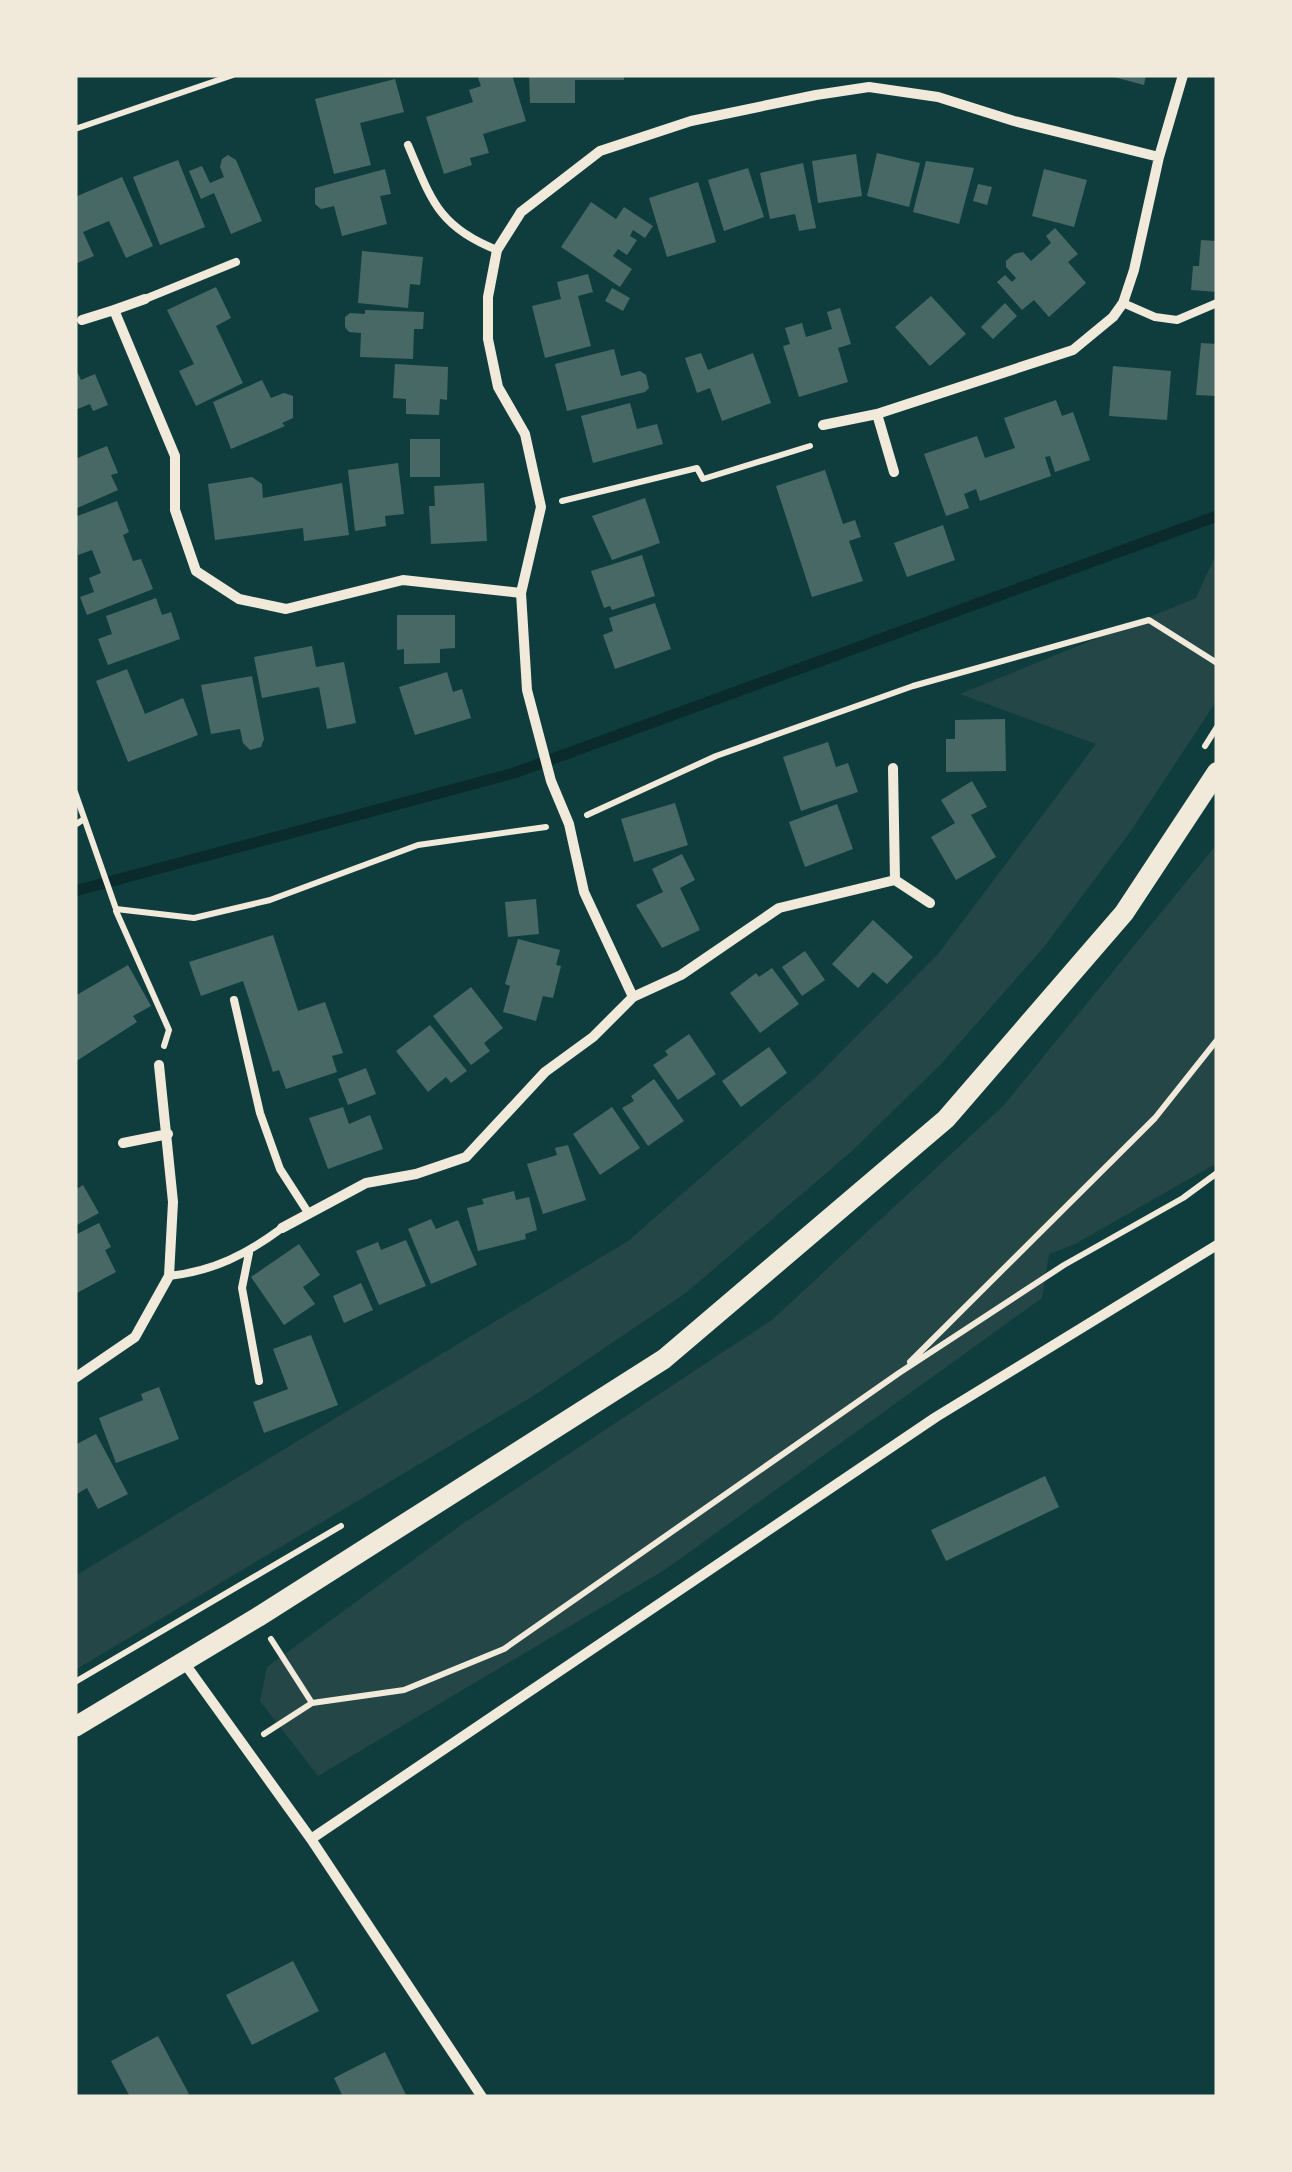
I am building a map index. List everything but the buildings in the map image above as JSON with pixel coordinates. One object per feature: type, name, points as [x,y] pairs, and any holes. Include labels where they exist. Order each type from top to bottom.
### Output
[{"type":"main road","points":[[75,1727],[258,1618],[664,1359],[946,1118],[1124,913],[1217,772]]},
{"type":"street","points":[[823,425],[878,414],[1074,350],[1113,317],[1123,302],[1134,270],[1159,157],[1183,75]]},
{"type":"street","points":[[633,997],[584,892],[569,824],[551,781],[526,690],[521,593],[542,506],[524,434],[498,387],[488,340],[488,298],[497,250],[521,212],[600,150],[691,122],[869,81],[1159,157]]},
{"type":"street","points":[[78,320],[145,299]]},
{"type":"street","points":[[114,310],[175,456],[175,510],[196,571],[238,599],[286,609],[403,580],[521,593]]},
{"type":"street","points":[[878,414],[894,472]]},
{"type":"street","points":[[893,768],[895,880]]},
{"type":"street","points":[[282,1228],[366,1183],[416,1174],[466,1157],[545,1072],[593,1036],[633,997],[681,975],[779,908],[895,880],[930,903]]},
{"type":"street","points":[[75,1378],[134,1336],[169,1276],[173,1202],[159,1065]]},
{"type":"street","points":[[123,1143],[168,1134]]},
{"type":"street","points":[[312,1839],[936,1417],[1217,1245]]},
{"type":"street","points":[[183,1660],[312,1839],[482,2097]]},
{"type":"lane","points":[[408,145],[434,206],[472,240],[497,250]]},
{"type":"lane","points":[[145,299],[236,262]]},
{"type":"lane","points":[[1123,302],[1155,316],[1177,320],[1217,303]]},
{"type":"lane","points":[[234,1000],[260,1114],[280,1170],[309,1214]]},
{"type":"lane","points":[[169,1276],[193,1273],[249,1253],[282,1228]]},
{"type":"lane","points":[[249,1253],[242,1288],[258,1381]]},
{"type":"path","points":[[75,129],[234,75]]},
{"type":"path","points":[[542,506],[697,468],[704,478],[820,443],[823,425]]},
{"type":"path","points":[[116,910],[194,918],[270,900],[418,845],[569,824],[716,756],[877,699],[1149,620],[1217,663]]},
{"type":"path","points":[[1200,756],[1217,727]]},
{"type":"path","points":[[75,792],[116,910],[169,1030],[159,1065]]},
{"type":"path","points":[[75,825],[84,819]]},
{"type":"path","points":[[899,1374],[1155,1118],[1217,1040]]},
{"type":"path","points":[[244,1746],[312,1703],[404,1690],[504,1649],[899,1374],[1064,1265],[1183,1198],[1217,1173]]},
{"type":"path","points":[[75,1682],[356,1516]]},
{"type":"path","points":[[238,1588],[312,1703]]},
{"type":"shaded area","points":[[1217,552],[1217,700],[1131,831],[1043,948],[941,1064],[851,1152],[687,1292],[538,1393],[75,1670],[75,1576],[628,1241],[818,1075],[938,954],[1096,744],[960,694],[1196,598]]},
{"type":"shaded area","points":[[1217,844],[1217,1163],[1075,1244],[1049,1254],[1042,1298],[666,1569],[318,1776],[260,1701],[267,1667],[461,1525],[773,1319],[1004,1105]]},
{"type":"waterway","points":[[75,891],[514,773],[1217,516]]}]
